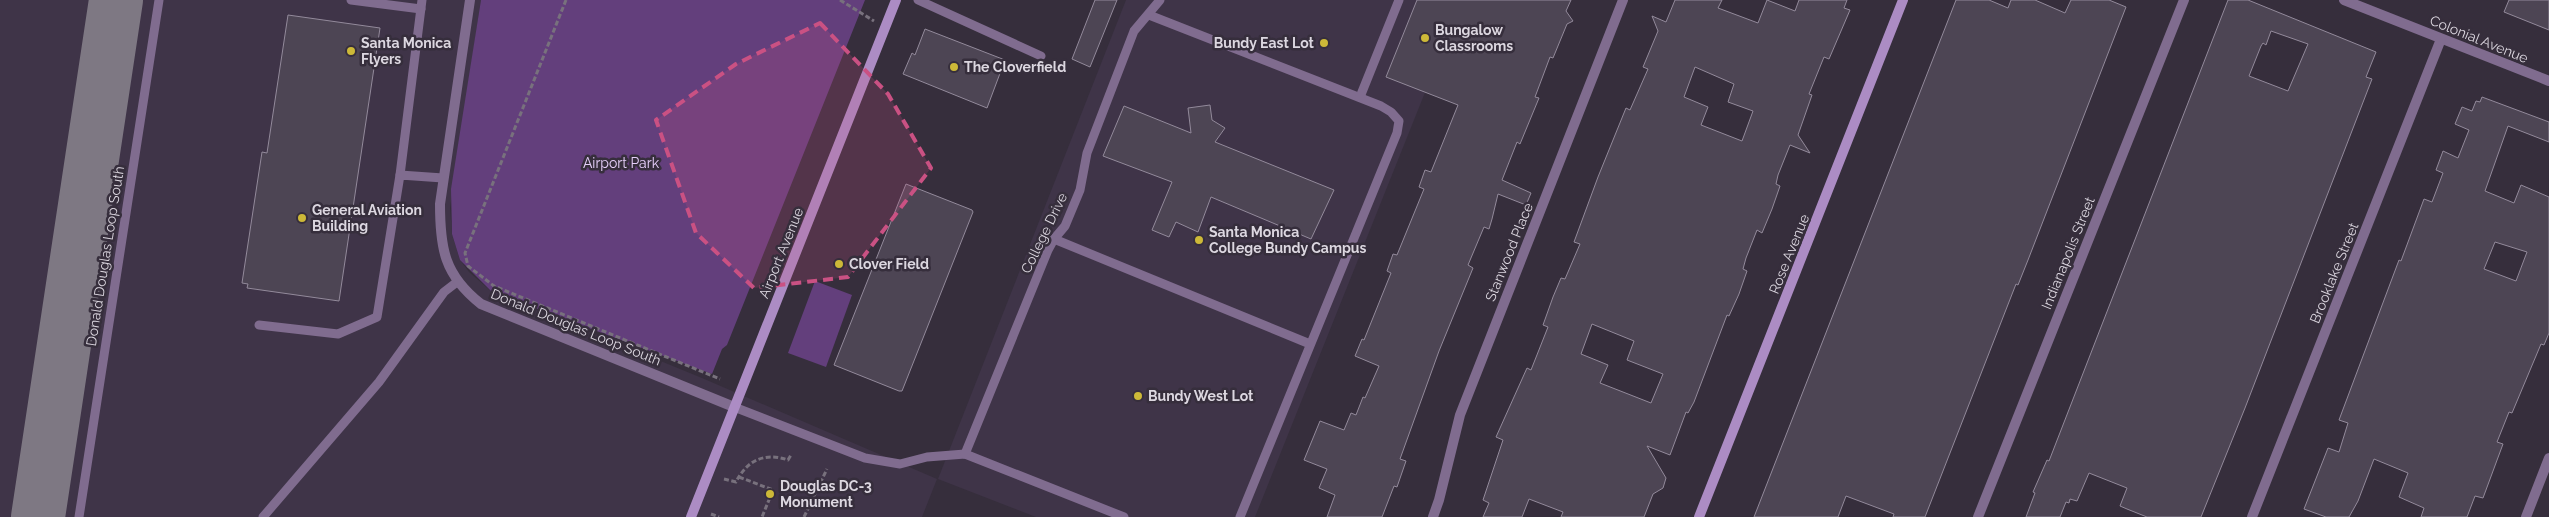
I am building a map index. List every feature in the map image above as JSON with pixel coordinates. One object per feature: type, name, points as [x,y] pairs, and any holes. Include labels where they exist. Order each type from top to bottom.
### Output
[{"type":"street","name":"Donald Douglas Loop South","points":[[470,0],[443,178],[440,227],[443,250],[457,282],[481,304],[734,407]]},
{"type":"street","name":"Airport Avenue","points":[[691,517],[896,0]]},
{"type":"street","name":"Stanwood Place","points":[[1433,517],[1460,415],[1624,0]]},
{"type":"street","name":"Rose Avenue","points":[[1699,517],[1903,0]]},
{"type":"street","name":"Indianapolis Street","points":[[1978,517],[2184,0]]},
{"type":"street","name":"Colonial Avenue","points":[[2344,0],[2549,81]]},
{"type":"street","name":"Brooklake Street","points":[[2252,517],[2441,39]]},
{"type":"street","points":[[2526,517],[2549,458]]},
{"type":"lane","name":"Donald Douglas Loop South","points":[[79,517],[158,0]]},
{"type":"lane","points":[[259,325],[338,334],[377,317],[400,175],[421,4],[351,0]]},
{"type":"lane","points":[[918,0],[1041,56]]},
{"type":"lane","name":"College Drive","points":[[964,454],[1054,239],[1066,226],[1080,190],[1087,153],[1134,31],[1160,0]]},
{"type":"lane","points":[[1360,97],[1400,0]]},
{"type":"lane","points":[[1149,15],[1360,97],[1391,112],[1399,121],[1397,133],[1240,517]]},
{"type":"lane","points":[[400,175],[443,178]]},
{"type":"lane","points":[[1054,239],[1310,344]]},
{"type":"lane","points":[[263,517],[379,382],[444,292],[457,282]]},
{"type":"lane","points":[[734,407],[865,458],[900,464],[927,457],[964,454],[1124,517]]},
{"type":"path","points":[[566,0],[465,253],[468,266],[494,286],[720,379]]},
{"type":"path","points":[[840,0],[874,21]]},
{"type":"path","points":[[724,479],[736,482],[750,463],[762,458],[777,456],[788,460],[791,456]]},
{"type":"path","points":[[804,517],[827,469]]},
{"type":"path","points":[[739,476],[773,490],[762,517]]},
{"type":"path","points":[[711,514],[719,517]]},
{"type":"highlighted area","points":[[820,23],[888,94],[931,168],[848,277],[754,288],[696,233],[656,120],[736,64]]},
{"type":"shaded area","points":[[0,0],[481,0],[450,208],[452,234],[460,260],[469,272],[492,292],[702,378],[937,479],[922,517],[0,517]]},
{"type":"shaded area","name":"Santa Monica College Bundy Campus","points":[[1126,0],[1462,0],[1255,517],[1036,517],[938,479]]},
{"type":"green space","name":"Airport Park","points":[[481,0],[865,0],[727,345],[722,349],[712,374],[492,292],[460,260],[452,234],[451,189]]},
{"type":"green space","points":[[815,281],[852,295],[826,367],[788,353]]},
{"type":"building","points":[[1095,0],[1117,0],[1090,67],[1072,59]]},
{"type":"building","points":[[1417,0],[1571,0],[1566,11],[1573,21],[1567,24],[1553,58],[1550,57],[1535,97],[1539,98],[1520,144],[1517,142],[1502,180],[1531,193],[1526,205],[1498,194],[1489,229],[1484,227],[1468,265],[1473,268],[1439,351],[1400,459],[1406,461],[1397,487],[1394,486],[1382,517],[1327,517],[1335,495],[1319,488],[1327,469],[1304,460],[1320,421],[1344,430],[1351,413],[1356,415],[1379,366],[1355,356],[1362,339],[1364,340],[1391,273],[1387,271],[1393,254],[1397,255],[1424,189],[1419,187],[1425,170],[1431,172],[1458,105],[1386,77]]},
{"type":"building","points":[[1675,0],[1722,0],[1718,8],[1758,23],[1767,0],[1795,11],[1799,0],[1847,0],[1844,8],[1850,10],[1829,59],[1824,57],[1809,94],[1812,95],[1798,135],[1810,153],[1790,145],[1778,175],[1776,184],[1780,186],[1772,209],[1762,233],[1757,230],[1746,258],[1743,269],[1747,271],[1739,294],[1729,316],[1727,315],[1694,402],[1688,413],[1686,412],[1670,455],[1647,446],[1666,478],[1663,488],[1653,494],[1644,517],[1561,517],[1563,512],[1529,499],[1522,517],[1483,517],[1489,503],[1483,500],[1503,440],[1496,437],[1527,368],[1531,370],[1548,327],[1543,325],[1553,297],[1561,278],[1565,279],[1580,244],[1574,242],[1598,177],[1626,108],[1630,110],[1648,69],[1643,67],[1658,31],[1652,16],[1666,22]],"holes":[[[1695,67],[1734,84],[1728,102],[1753,111],[1742,141],[1701,125],[1708,107],[1684,97]],[[1592,324],[1634,341],[1627,360],[1663,374],[1651,403],[1600,383],[1608,365],[1581,354]]]},
{"type":"building","points":[[1956,0],[1989,0],[2008,8],[2011,0],[2035,0],[2065,13],[2071,0],[2109,0],[2126,7],[2028,260],[2018,285],[2016,284],[1925,517],[1893,517],[1894,514],[1846,496],[1838,517],[1754,517]]},
{"type":"building","points":[[2228,0],[2248,0],[2376,52],[2366,77],[2372,79],[2201,517],[2147,517],[2120,506],[2127,488],[2089,473],[2077,501],[2070,499],[2069,503],[2066,502],[2060,517],[2026,517],[2035,493],[2033,492],[2047,460],[2049,461]],"holes":[[[2271,31],[2308,44],[2288,91],[2249,76],[2261,46],[2263,43],[2266,45]]]},
{"type":"building","points":[[2509,0],[2549,0],[2549,30],[2504,12]]},
{"type":"building","name":"General Aviation Building","points":[[288,15],[380,28],[339,301],[247,288],[248,284],[242,283],[262,152],[267,153]]},
{"type":"building","name":"The Cloverfield","points":[[925,29],[1005,60],[987,108],[903,74],[912,53],[915,55]]},
{"type":"building","points":[[2482,97],[2549,122],[2549,142],[2508,126],[2485,191],[2514,203],[2521,185],[2549,197],[2549,333],[2544,345],[2541,344],[2512,413],[2509,412],[2497,442],[2503,444],[2483,498],[2475,496],[2467,517],[2421,517],[2424,508],[2399,497],[2408,473],[2374,459],[2358,501],[2349,517],[2326,517],[2304,509],[2328,448],[2339,452],[2348,423],[2339,420],[2424,199],[2432,202],[2443,173],[2436,170],[2443,151],[2458,158],[2469,130],[2455,124],[2462,107],[2472,111],[2476,101],[2480,102]],"holes":[[[2495,242],[2527,252],[2516,281],[2484,269]]]},
{"type":"building","name":"Santa Monica College Bundy Campus","points":[[1210,105],[1212,120],[1225,128],[1215,142],[1334,190],[1311,239],[1211,197],[1198,232],[1176,222],[1169,237],[1152,230],[1172,182],[1103,156],[1124,106],[1191,133],[1188,108]]},
{"type":"building","points":[[906,184],[973,212],[902,391],[899,391],[834,365]]},
{"type":"taxiway","points":[[38,517],[116,0]]},
{"type":"place","name":"Bungalow Classrooms","points":[[1425,38]]},
{"type":"place","name":"Bundy East Lot","points":[[1324,43]]},
{"type":"place","name":"Santa Monica Flyers","points":[[351,51]]},
{"type":"place","name":"The Cloverfield","points":[[954,67]]},
{"type":"place","name":"General Aviation Building","points":[[302,218]]},
{"type":"place","name":"Santa Monica College Bundy Campus","points":[[1199,240]]},
{"type":"place","name":"Clover Field","points":[[839,264]]},
{"type":"place","name":"Bundy West Lot","points":[[1138,396]]},
{"type":"place","name":"Douglas DC-3 Monument","points":[[770,494]]}]
